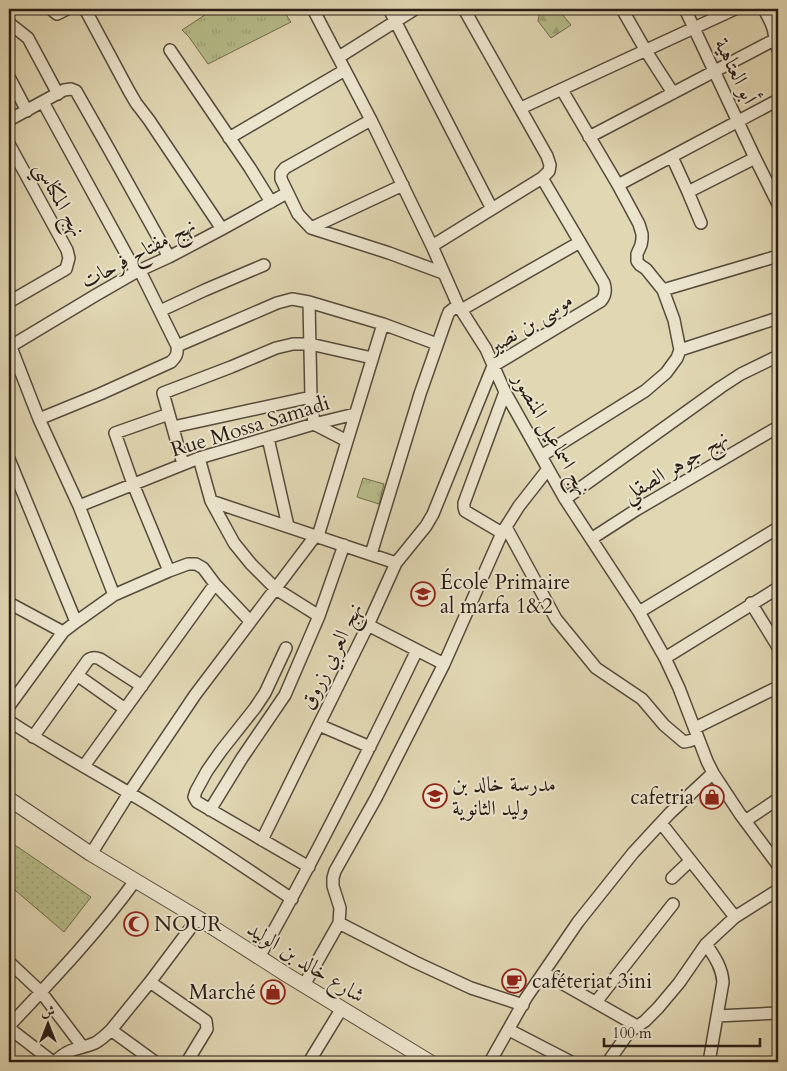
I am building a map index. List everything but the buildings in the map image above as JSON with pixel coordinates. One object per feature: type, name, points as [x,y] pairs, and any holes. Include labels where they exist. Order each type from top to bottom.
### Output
[{"type":"street","points":[[51,9],[57,14],[67,9]]},
{"type":"street","points":[[85,9],[136,103],[155,128],[222,229]]},
{"type":"street","name":"نهج اسماعيل المنصور","points":[[313,9],[403,185],[459,308],[486,349],[505,392],[565,499],[666,658],[713,773],[740,814],[778,865]]},
{"type":"street","points":[[389,9],[492,209]]},
{"type":"street","points":[[339,57],[415,9]]},
{"type":"street","points":[[432,246],[542,178],[549,171],[549,161],[464,9]]},
{"type":"street","points":[[622,9],[673,93]]},
{"type":"street","name":"أبو العتاهية","points":[[685,9],[778,204]]},
{"type":"street","points":[[521,108],[735,9]]},
{"type":"street","points":[[589,137],[715,71],[776,36],[764,9]]},
{"type":"street","points":[[9,23],[28,38],[58,94]]},
{"type":"street","points":[[170,50],[271,202]]},
{"type":"street","points":[[229,138],[345,70]]},
{"type":"street","points":[[9,77],[27,111]]},
{"type":"street","points":[[9,120],[64,90],[74,90],[169,257]]},
{"type":"street","points":[[541,456],[645,390],[666,373],[677,358],[680,350],[674,320],[663,290],[637,260],[642,234],[639,224],[562,90]]},
{"type":"street","points":[[618,185],[778,100]]},
{"type":"street","points":[[40,419],[170,362],[177,354],[177,346],[160,312],[43,102]]},
{"type":"street","points":[[371,120],[285,168],[281,173],[281,179],[298,214],[311,228],[389,253],[443,273]]},
{"type":"street","name":"نهج المكناسي","points":[[9,144],[67,250],[69,258],[66,269],[9,302]]},
{"type":"street","points":[[672,157],[701,223]]},
{"type":"street","points":[[688,192],[755,158]]},
{"type":"street","points":[[542,178],[580,242]]},
{"type":"street","points":[[311,228],[403,185]]},
{"type":"street","name":"نهج مفتاح فرحات","points":[[11,349],[96,295],[138,271],[169,257],[288,193]]},
{"type":"street","name":"موسى بن نصير","points":[[371,554],[420,394],[449,312],[580,242],[604,283],[606,288],[604,297],[493,366],[433,514],[426,526],[396,563]]},
{"type":"street","points":[[663,290],[778,256]]},
{"type":"street","points":[[160,312],[264,265]]},
{"type":"street","points":[[177,346],[285,300],[292,299],[309,302],[383,324],[438,344]]},
{"type":"street","points":[[309,302],[311,397],[314,424],[347,441]]},
{"type":"street","points":[[680,350],[778,318]]},
{"type":"street","points":[[355,414],[383,324]]},
{"type":"street","points":[[182,464],[163,393],[284,346],[302,343],[310,344],[372,358]]},
{"type":"street","points":[[11,349],[79,506],[114,595]]},
{"type":"street","points":[[565,499],[721,387],[741,374],[778,356]]},
{"type":"street","points":[[505,392],[464,504],[465,511],[504,530],[556,619],[596,668],[642,699],[664,725],[684,742],[688,741],[696,733],[778,687]]},
{"type":"street","points":[[173,427],[311,397]]},
{"type":"street","points":[[169,414],[115,433],[133,484],[169,571]]},
{"type":"street","name":"Rue Mossa Samadi","points":[[79,506],[199,458],[314,424],[355,414]]},
{"type":"street","name":"Rue Mossa Samadi","points":[[317,536],[355,414]]},
{"type":"street","name":"نهج جوهر الصقلي","points":[[591,539],[636,510],[778,427]]},
{"type":"street","points":[[268,438],[288,526]]},
{"type":"street","points":[[199,458],[211,501],[234,543],[251,564],[276,589],[319,616]]},
{"type":"street","points":[[9,459],[76,622]]},
{"type":"street","points":[[304,985],[339,923],[340,908],[333,886],[335,870],[376,798],[444,664],[504,530],[519,506],[548,469]]},
{"type":"street","points":[[211,501],[396,563]]},
{"type":"street","points":[[638,612],[778,528]]},
{"type":"street","points":[[91,854],[129,793],[195,695],[317,536]]},
{"type":"street","points":[[210,810],[242,758],[285,695],[319,616],[344,545]]},
{"type":"street","name":"نهج العربي زروق","points":[[262,840],[368,625],[396,563]]},
{"type":"street","points":[[9,706],[63,632],[114,595],[188,564],[196,564],[203,568],[215,584],[250,621]]},
{"type":"street","points":[[84,766],[215,584]]},
{"type":"street","points":[[666,658],[751,603],[778,588]]},
{"type":"street","points":[[751,603],[778,647]]},
{"type":"street","points":[[9,604],[63,632]]},
{"type":"street","points":[[368,625],[444,664]]},
{"type":"street","points":[[286,648],[265,693],[207,771],[194,797],[197,802],[210,810],[309,867]]},
{"type":"street","points":[[259,957],[309,867],[417,650]]},
{"type":"street","points":[[33,737],[92,657],[100,659],[142,686]]},
{"type":"street","points":[[77,675],[125,709]]},
{"type":"street","points":[[9,721],[188,829],[292,899]]},
{"type":"street","points":[[319,725],[370,747]]},
{"type":"street","points":[[490,1062],[523,1005],[578,922],[633,853],[661,822],[713,773]]},
{"type":"street","name":"شارع خالد بن الوليد","points":[[9,799],[91,854],[430,1062]]},
{"type":"street","points":[[745,821],[778,800]]},
{"type":"street","points":[[661,822],[735,917]]},
{"type":"street","points":[[672,878],[690,861]]},
{"type":"street","points":[[136,881],[94,933],[9,1027],[54,1062],[64,1054],[104,1038],[150,982],[198,918]]},
{"type":"street","points":[[608,1062],[629,1032],[645,1021],[679,983],[706,944],[735,917],[778,890]]},
{"type":"street","points":[[596,1002],[673,904]]},
{"type":"street","points":[[339,923],[471,988],[523,1005]]},
{"type":"street","points":[[706,944],[719,966],[723,978],[709,1062]]},
{"type":"street","points":[[9,962],[41,992],[82,1046]]},
{"type":"street","points":[[544,973],[637,1026]]},
{"type":"street","points":[[150,982],[206,1021],[207,1029],[187,1062]]},
{"type":"street","points":[[309,1062],[342,1008]]},
{"type":"street","points":[[717,1016],[778,1013]]},
{"type":"street","points":[[111,1030],[155,1062]]},
{"type":"street","points":[[509,1030],[571,1062]]},
{"type":"green space","points":[[214,9],[285,9],[283,10],[291,22],[208,64],[182,30]]},
{"type":"green space","points":[[540,9],[558,9],[571,25],[551,38],[538,21]]},
{"type":"green space","points":[[363,478],[384,484],[379,504],[357,497]]},
{"type":"green space","points":[[9,841],[91,897],[64,932],[9,885],[9,873],[13,867],[9,865]]},
{"type":"place","name":"École Primaire al marfa 1&2","points":[[423,594]]},
{"type":"place","name":"مدرسة خالد بن وليد الثانوية","points":[[435,796]]},
{"type":"place","name":"cafetria","points":[[712,797]]},
{"type":"place","name":"NOUR","points":[[136,924]]},
{"type":"place","name":"caféteriat 3ini","points":[[514,981]]},
{"type":"place","name":"Marché","points":[[273,992]]}]
